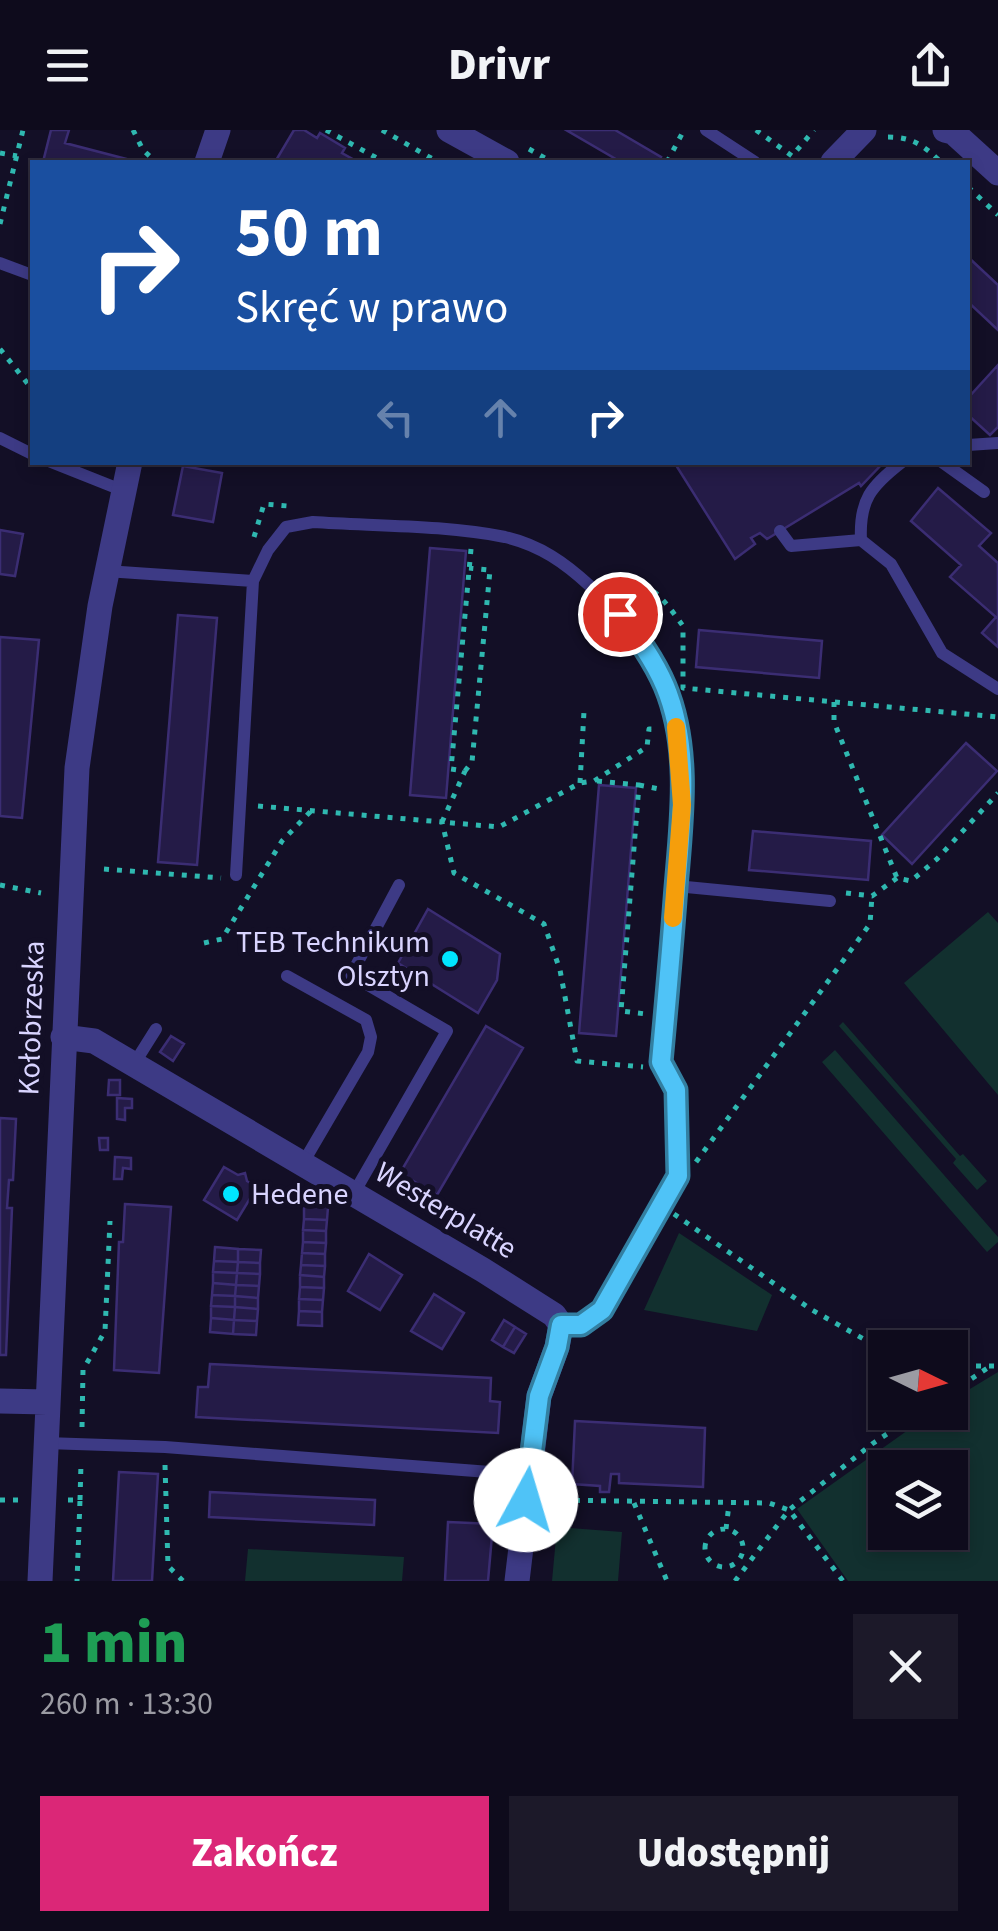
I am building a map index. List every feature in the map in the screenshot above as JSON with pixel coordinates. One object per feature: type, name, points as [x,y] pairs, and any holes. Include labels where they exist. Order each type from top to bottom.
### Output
[{"type":"street","points":[[208,160],[218,130]]},
{"type":"street","points":[[450,130],[503,160]]},
{"type":"street","points":[[945,130],[954,132],[998,173]]},
{"type":"street","points":[[836,160],[876,134]]},
{"type":"street","name":"Kołobrzeska","points":[[40,1581],[76,768],[106,571],[129,465]]},
{"type":"street","name":"Westerplatte","points":[[63,1038],[94,1041],[134,1064],[544,1308],[561,1325]]},
{"type":"street","points":[[517,1581],[539,1396],[561,1325]]},
{"type":"street","points":[[0,1400],[47,1402]]},
{"type":"lane","points":[[706,130],[752,160]]},
{"type":"lane","points":[[0,263],[30,274]]},
{"type":"lane","points":[[0,438],[30,453]]},
{"type":"lane","points":[[970,445],[998,443]]},
{"type":"lane","points":[[59,465],[124,491]]},
{"type":"lane","points":[[861,540],[860,514],[878,481],[898,465]]},
{"type":"lane","points":[[946,465],[984,492]]},
{"type":"lane","points":[[229,876],[240,804],[253,582],[268,550],[286,527],[313,522],[507,538],[559,557],[620,614],[646,650],[665,688],[677,730],[682,805],[661,1062],[676,1090],[678,1176],[602,1310],[581,1325],[561,1325]]},
{"type":"lane","points":[[780,532],[791,546],[861,540],[891,564],[942,653],[998,689]]},
{"type":"lane","points":[[106,571],[253,582]]},
{"type":"lane","points":[[354,1193],[447,1031],[351,975],[399,885]]},
{"type":"lane","points":[[676,886],[830,901]]},
{"type":"lane","points":[[287,976],[366,1020],[372,1037],[368,1052],[303,1163]]},
{"type":"lane","points":[[134,1064],[156,1029]]},
{"type":"lane","points":[[46,1443],[165,1448],[527,1487]]},
{"type":"path","points":[[0,224],[24,130]]},
{"type":"path","points":[[133,130],[143,150],[154,160]]},
{"type":"path","points":[[326,130],[380,160]]},
{"type":"path","points":[[382,130],[434,160]]},
{"type":"path","points":[[668,160],[684,130]]},
{"type":"path","points":[[756,130],[792,156]]},
{"type":"path","points":[[788,160],[814,130]]},
{"type":"path","points":[[876,134],[906,137],[939,160]]},
{"type":"path","points":[[0,152],[16,156]]},
{"type":"path","points":[[970,189],[998,215]]},
{"type":"path","points":[[0,349],[30,386]]},
{"type":"path","points":[[250,550],[264,504],[298,507]]},
{"type":"path","points":[[465,772],[450,769],[472,534]]},
{"type":"path","points":[[469,568],[490,570],[472,762],[442,822],[454,873],[544,924],[560,970],[576,1061],[643,1067],[644,1050]]},
{"type":"path","points":[[610,588],[628,582],[648,586],[684,626],[683,688],[998,717]]},
{"type":"path","points":[[834,702],[834,722],[897,878],[911,881],[998,794]]},
{"type":"path","points":[[580,783],[584,712]]},
{"type":"path","points":[[594,781],[648,747],[650,728],[677,730]]},
{"type":"path","points":[[240,804],[498,827],[580,783],[594,781],[664,788],[663,807]]},
{"type":"path","points":[[638,785],[621,1011],[647,1014]]},
{"type":"path","points":[[204,942],[222,939],[282,841],[312,810]]},
{"type":"path","points":[[104,870],[229,876]]},
{"type":"path","points":[[0,886],[41,894]]},
{"type":"path","points":[[678,1176],[694,1164],[870,924],[872,896]]},
{"type":"path","points":[[661,1206],[812,1310],[868,1341]]},
{"type":"path","points":[[80,1500],[83,1370],[105,1331],[110,1221]]},
{"type":"path","points":[[968,1366],[998,1366]]},
{"type":"path","points":[[968,1381],[990,1367]]},
{"type":"path","points":[[735,1581],[789,1510],[893,1430]]},
{"type":"path","points":[[165,1448],[168,1566],[183,1581]]},
{"type":"path","points":[[527,1487],[634,1503],[768,1503],[789,1510],[843,1581]]},
{"type":"path","points":[[0,1500],[18,1500]]},
{"type":"path","points":[[634,1503],[667,1581]]},
{"type":"path","points":[[726,1528],[730,1504]]},
{"type":"path","points":[[726,1528],[738,1534],[744,1550],[738,1561],[726,1567],[717,1566],[706,1554],[708,1537],[726,1528]]},
{"type":"path","points":[[738,1561],[746,1567]]},
{"type":"green space","points":[[988,912],[998,923],[998,1095],[904,983]]},
{"type":"green space","points":[[843,1022],[960,1156],[963,1154],[987,1181],[977,1190],[953,1163],[956,1159],[839,1026]]},
{"type":"green space","points":[[835,1050],[998,1237],[987,1252],[822,1062]]},
{"type":"green space","points":[[679,1233],[772,1295],[757,1331],[644,1310]]},
{"type":"green space","points":[[998,1372],[998,1581],[848,1581],[797,1509],[868,1459],[868,1550],[968,1550],[968,1450],[880,1450],[908,1430],[968,1430],[968,1390]]},
{"type":"green space","points":[[557,1527],[622,1532],[618,1581],[552,1581]]},
{"type":"green space","points":[[248,1549],[404,1557],[402,1581],[245,1581]]},
{"type":"building","points":[[51,130],[69,130],[65,143],[130,160],[44,160]]},
{"type":"building","points":[[294,130],[304,130],[317,138],[320,133],[345,148],[342,153],[354,160],[276,160]]},
{"type":"building","points":[[566,130],[615,130],[661,157],[618,160]]},
{"type":"building","points":[[970,259],[998,285],[998,330],[970,304]]},
{"type":"building","points":[[998,365],[998,427],[990,435],[970,417],[970,396]]},
{"type":"building","points":[[676,465],[881,465],[861,486],[859,483],[767,539],[760,533],[751,538],[755,544],[735,559]]},
{"type":"building","points":[[183,466],[222,473],[213,522],[173,515]]},
{"type":"building","points":[[938,488],[991,533],[979,546],[998,563],[998,647],[982,633],[996,617],[950,577],[961,565],[911,521]]},
{"type":"building","points":[[0,530],[23,534],[15,576],[0,574]]},
{"type":"building","points":[[430,548],[466,551],[446,798],[410,795]]},
{"type":"building","points":[[178,615],[217,618],[197,865],[158,862]]},
{"type":"building","points":[[699,630],[822,641],[819,678],[696,667]]},
{"type":"building","points":[[0,637],[39,640],[22,818],[0,816]]},
{"type":"building","points":[[966,743],[997,771],[912,864],[882,835]]},
{"type":"building","points":[[599,785],[636,788],[616,1036],[579,1033]]},
{"type":"building","points":[[753,831],[871,841],[868,880],[749,870]]},
{"type":"building","name":"TEB Technikum Olsztyn","points":[[428,909],[500,954],[497,980],[478,1013],[398,963]]},
{"type":"building","points":[[486,1026],[523,1048],[437,1195],[400,1173]]},
{"type":"building","points":[[171,1036],[184,1044],[173,1061],[160,1052]]},
{"type":"building","points":[[109,1080],[120,1080],[120,1095],[108,1095]]},
{"type":"building","points":[[117,1098],[132,1099],[132,1108],[125,1108],[125,1120],[117,1119]]},
{"type":"building","points":[[0,1118],[16,1119],[13,1180],[9,1180],[7,1208],[12,1208],[6,1355],[0,1355]]},
{"type":"building","points":[[99,1138],[108,1138],[108,1150],[100,1150]]},
{"type":"building","points":[[115,1157],[131,1158],[131,1169],[123,1168],[122,1179],[114,1179]]},
{"type":"building","name":"Hedene","points":[[224,1167],[238,1175],[245,1173],[247,1181],[257,1187],[237,1220],[204,1200]]},
{"type":"building","points":[[125,1204],[171,1207],[159,1373],[114,1370],[119,1242],[123,1242]]},
{"type":"building","points":[[304,1206],[328,1207],[327,1220],[304,1219]]},
{"type":"building","points":[[304,1219],[327,1220],[326,1231],[303,1230]]},
{"type":"building","points":[[303,1230],[326,1231],[326,1243],[303,1242]]},
{"type":"building","points":[[303,1242],[326,1243],[325,1254],[302,1253]]},
{"type":"building","points":[[215,1247],[238,1249],[238,1262],[214,1261]]},
{"type":"building","points":[[238,1249],[261,1250],[260,1263],[238,1262]]},
{"type":"building","points":[[302,1253],[325,1254],[325,1266],[301,1265]]},
{"type":"building","points":[[369,1254],[402,1275],[380,1310],[348,1291]]},
{"type":"building","points":[[214,1261],[238,1262],[237,1273],[213,1272]]},
{"type":"building","points":[[238,1262],[260,1263],[260,1274],[237,1273]]},
{"type":"building","points":[[301,1265],[325,1266],[324,1277],[300,1275]]},
{"type":"building","points":[[213,1272],[237,1273],[236,1285],[213,1283]]},
{"type":"building","points":[[237,1273],[260,1274],[259,1286],[236,1285]]},
{"type":"building","points":[[300,1275],[324,1277],[324,1288],[300,1287]]},
{"type":"building","points":[[213,1283],[236,1285],[235,1296],[212,1295]]},
{"type":"building","points":[[236,1285],[259,1286],[258,1298],[235,1296]]},
{"type":"building","points":[[300,1287],[324,1288],[323,1300],[299,1299]]},
{"type":"building","points":[[434,1294],[464,1313],[442,1349],[411,1331]]},
{"type":"building","points":[[212,1295],[235,1296],[235,1307],[211,1306]]},
{"type":"building","points":[[235,1296],[258,1298],[258,1309],[235,1307]]},
{"type":"building","points":[[299,1299],[323,1300],[322,1312],[299,1311]]},
{"type":"building","points":[[211,1306],[235,1307],[234,1320],[211,1318]]},
{"type":"building","points":[[235,1307],[258,1309],[257,1321],[234,1320]]},
{"type":"building","points":[[299,1311],[322,1312],[322,1326],[298,1325]]},
{"type":"building","points":[[211,1318],[234,1320],[233,1334],[210,1332]]},
{"type":"building","points":[[234,1320],[257,1321],[256,1335],[233,1334]]},
{"type":"building","points":[[504,1320],[515,1327],[503,1347],[492,1340]]},
{"type":"building","points":[[515,1327],[526,1334],[514,1353],[503,1347]]},
{"type":"building","points":[[210,1364],[491,1378],[490,1401],[500,1402],[498,1433],[196,1417],[198,1387],[208,1387]]},
{"type":"building","points":[[575,1421],[705,1428],[703,1487],[619,1483],[619,1474],[611,1474],[609,1492],[600,1492],[600,1486],[572,1484]]},
{"type":"building","points":[[119,1472],[158,1474],[152,1581],[113,1581]]},
{"type":"building","points":[[210,1492],[375,1500],[374,1525],[209,1517]]},
{"type":"building","points":[[448,1522],[493,1524],[488,1581],[445,1581]]},
{"type":"slow traffic","points":[[673,918],[682,805],[676,727]]},
{"type":"place","name":"TEB Technikum Olsztyn","points":[[450,959]]},
{"type":"place","name":"Hedene","points":[[231,1194]]},
{"type":"route","points":[[526,1500],[539,1396],[561,1325],[581,1325],[602,1310],[678,1176],[676,1090],[661,1062],[682,769],[677,730],[665,688],[646,650],[620,614]]}]
